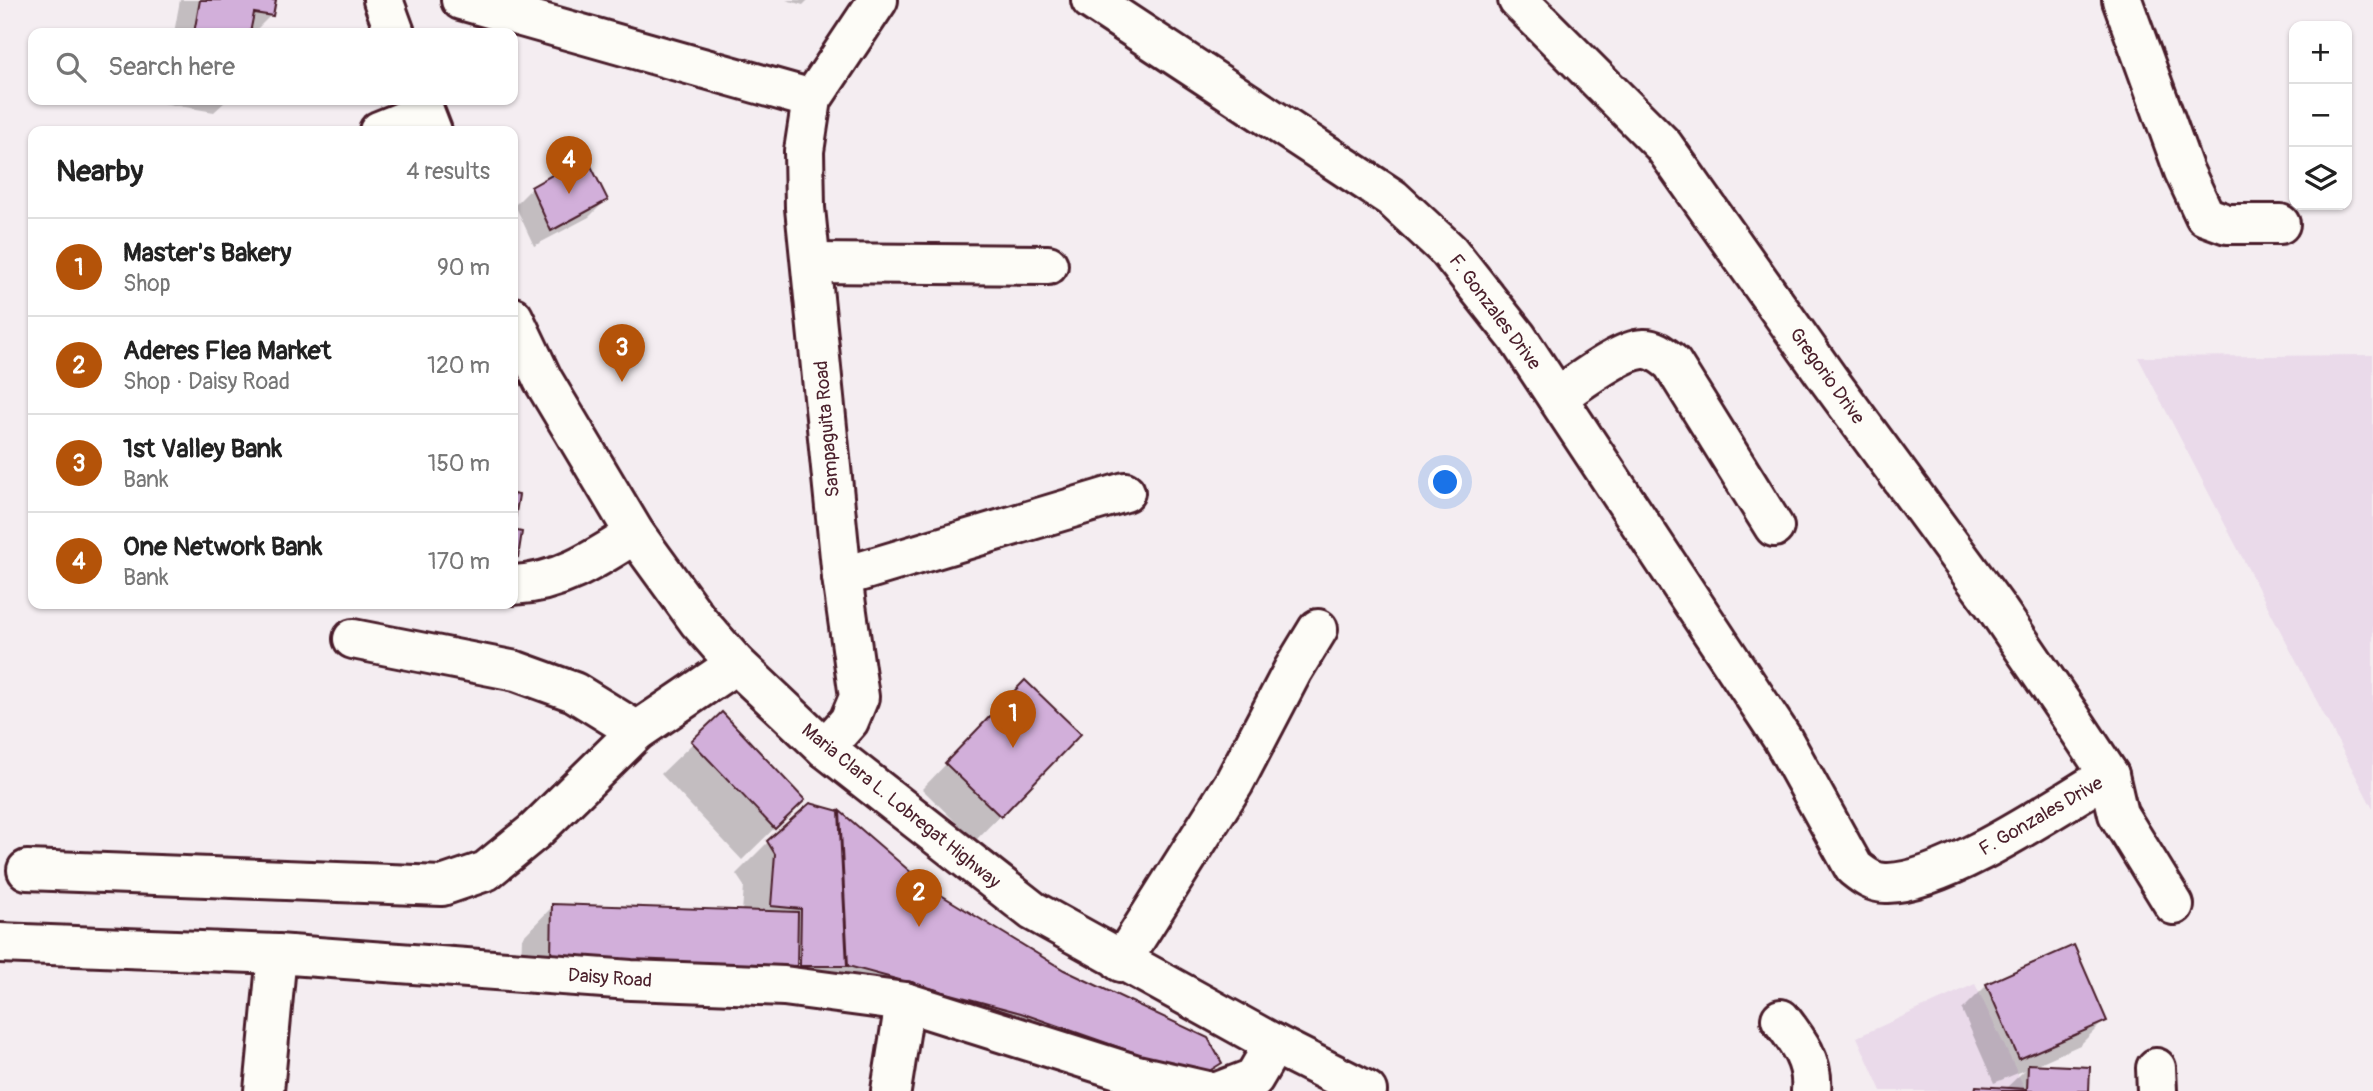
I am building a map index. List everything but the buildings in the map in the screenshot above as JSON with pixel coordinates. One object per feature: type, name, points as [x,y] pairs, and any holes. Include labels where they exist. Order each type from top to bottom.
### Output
[{"type":"main road","points":[[383,0],[394,28]]},
{"type":"main road","points":[[461,0],[564,14],[812,99]]},
{"type":"main road","name":"Sampaguita Road","points":[[825,748],[849,721],[859,697],[842,577],[811,263],[804,151],[812,99],[878,0]]},
{"type":"main road","name":"F. Gonzales Drive","points":[[1091,0],[1392,198],[1449,251],[1517,337],[1782,738],[1854,868],[1870,880],[1887,884],[1910,879],[1972,856],[2109,775]]},
{"type":"main road","name":"Gregorio Drive","points":[[1518,0],[1662,145],[1994,606],[2109,775]]},
{"type":"main road","points":[[2122,0],[2184,171],[2205,216],[2227,224],[2280,223]]},
{"type":"main road","points":[[393,126],[425,115]]},
{"type":"main road","points":[[811,263],[1048,265]]},
{"type":"main road","name":"Maria Clara L. Lobregat Highway","points":[[518,328],[543,380],[635,534],[699,622],[736,664],[825,748],[1033,911],[1121,962],[1367,1091]]},
{"type":"main road","points":[[1557,397],[1626,355],[1642,348],[1658,351],[1672,363],[1774,527]]},
{"type":"main road","points":[[842,577],[1125,492]]},
{"type":"main road","points":[[518,585],[537,584],[581,568],[635,534]]},
{"type":"main road","points":[[1121,962],[1234,783],[1293,670],[1318,629]]},
{"type":"main road","points":[[353,639],[516,671],[574,692],[637,731]]},
{"type":"main road","points":[[27,870],[442,886],[486,871],[535,831],[637,731],[736,664]]},
{"type":"main road","points":[[2109,775],[2118,814],[2174,905]]},
{"type":"main road","name":"Daisy Road","points":[[0,943],[276,954],[631,980],[784,986],[905,1002],[1137,1075],[1207,1091]]},
{"type":"main road","points":[[264,1091],[276,954]]},
{"type":"main road","points":[[891,1091],[905,1002]]},
{"type":"main road","points":[[1781,1019],[1803,1048],[1812,1077],[1811,1091]]},
{"type":"main road","points":[[1220,1091],[1254,1078],[1274,1044]]},
{"type":"shaded area","points":[[2373,355],[2373,809],[2138,357]]},
{"type":"shaded area","points":[[1975,984],[2026,1091],[1881,1091],[1857,1037]]},
{"type":"place","name":"One Network Bank","points":[[569,194]]},
{"type":"place","name":"1st Valley Bank","points":[[622,382]]},
{"type":"place","name":"Master's Bakery","points":[[1013,748]]},
{"type":"place","name":"Aderes Flea Market","points":[[919,927]]}]
